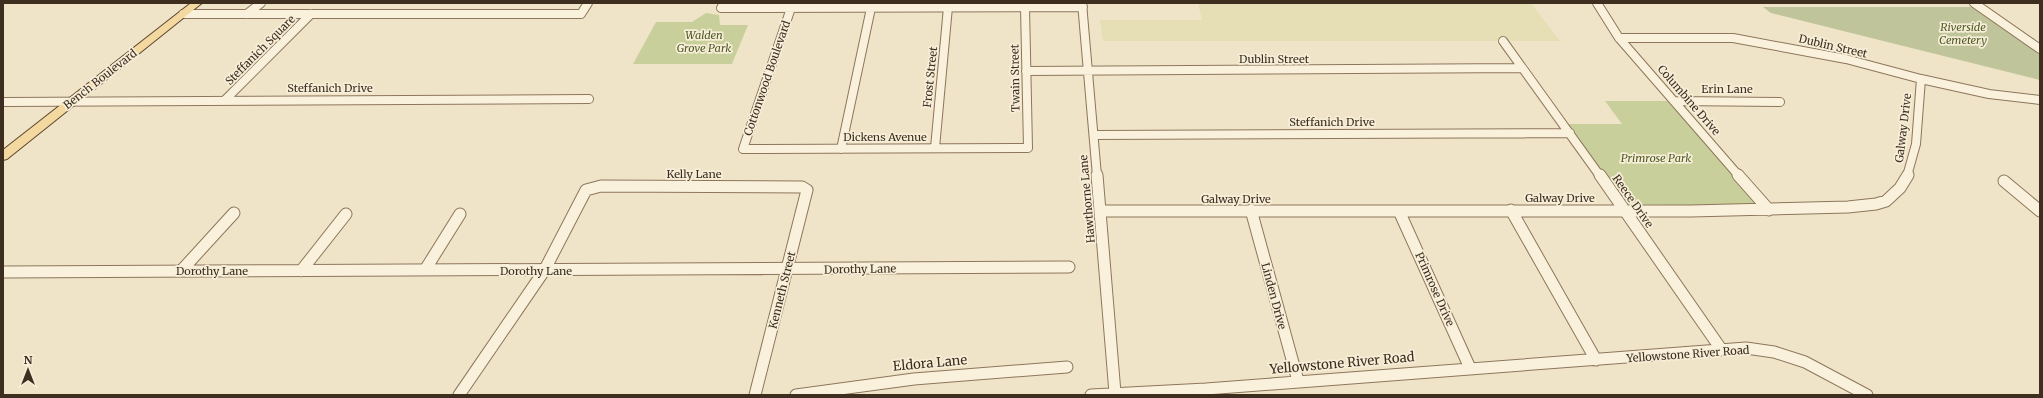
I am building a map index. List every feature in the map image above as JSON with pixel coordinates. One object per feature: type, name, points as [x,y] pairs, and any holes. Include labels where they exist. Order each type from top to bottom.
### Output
[{"type":"main road","name":"Bench Boulevard","points":[[3,156],[197,3]]},
{"type":"street","points":[[247,14],[261,3]]},
{"type":"street","points":[[183,14],[580,14],[588,3]]},
{"type":"street","name":"Columbine Drive","points":[[1597,3],[1619,38],[1769,210]]},
{"type":"street","points":[[1974,3],[2040,49]]},
{"type":"street","points":[[723,6],[871,8],[1083,5]]},
{"type":"street","name":"Hawthorne Lane","points":[[1083,5],[1087,71],[1101,210],[1115,393]]},
{"type":"street","name":"Frost Street","points":[[935,148],[948,7]]},
{"type":"street","name":"Twain Street","points":[[1025,7],[1028,148]]},
{"type":"street","name":"Cottonwood Boulevard","points":[[743,149],[791,8]]},
{"type":"street","points":[[841,149],[871,8]]},
{"type":"street","name":"Steffanich Square","points":[[224,101],[311,14]]},
{"type":"street","name":"Dublin Street","points":[[1619,38],[1733,38],[1846,59],[1921,79],[1989,94],[2040,100]]},
{"type":"street","name":"Reece Drive","points":[[1503,41],[1625,210],[1721,350]]},
{"type":"street","name":"Dublin Street","points":[[1026,71],[1522,68]]},
{"type":"street","name":"Galway Drive","points":[[1101,210],[1769,210],[1848,207],[1869,204],[1889,199],[1908,178],[1914,159],[1921,79]]},
{"type":"street","name":"Steffanich Drive","points":[[3,102],[589,99]]},
{"type":"street","name":"Erin Lane","points":[[1674,101],[1780,102]]},
{"type":"street","name":"Steffanich Drive","points":[[1094,135],[1570,133]]},
{"type":"street","name":"Dickens Avenue","points":[[743,149],[1028,148]]},
{"type":"street","points":[[2004,181],[2040,211]]},
{"type":"street","name":"Kelly Lane","points":[[544,271],[586,190],[601,186],[802,187]]},
{"type":"street","name":"Kenneth Street","points":[[755,395],[788,270],[807,190],[802,187]]},
{"type":"street","name":"Linden Drive","points":[[1251,210],[1298,382]]},
{"type":"street","points":[[1511,210],[1596,360]]},
{"type":"street","name":"Primrose Drive","points":[[1399,211],[1470,368]]},
{"type":"street","points":[[181,271],[234,213]]},
{"type":"street","points":[[301,271],[346,214]]},
{"type":"street","points":[[425,270],[460,214]]},
{"type":"street","name":"Dorothy Lane","points":[[3,272],[788,270],[1069,267]]},
{"type":"street","points":[[459,395],[544,271]]},
{"type":"street","name":"Yellowstone River Road","points":[[1091,395],[1298,382],[1746,348],[1774,352],[1805,362],[1867,395]]},
{"type":"street","name":"Eldora Lane","points":[[796,395],[914,379],[1067,367]]},
{"type":"shaded area","points":[[1198,3],[1531,3],[1560,41],[1103,41],[1100,20],[1202,20]]},
{"type":"green space","name":"Riverside Cemetery","points":[[1763,7],[1972,7],[2040,54],[2040,80],[1771,13]]},
{"type":"green space","name":"Walden Grove Park","points":[[706,13],[719,15],[720,25],[748,25],[732,64],[633,64],[656,22],[692,22]]},
{"type":"green space","name":"Primrose Park","points":[[1605,101],[1669,101],[1763,207],[1625,204],[1568,124],[1622,124]]}]
